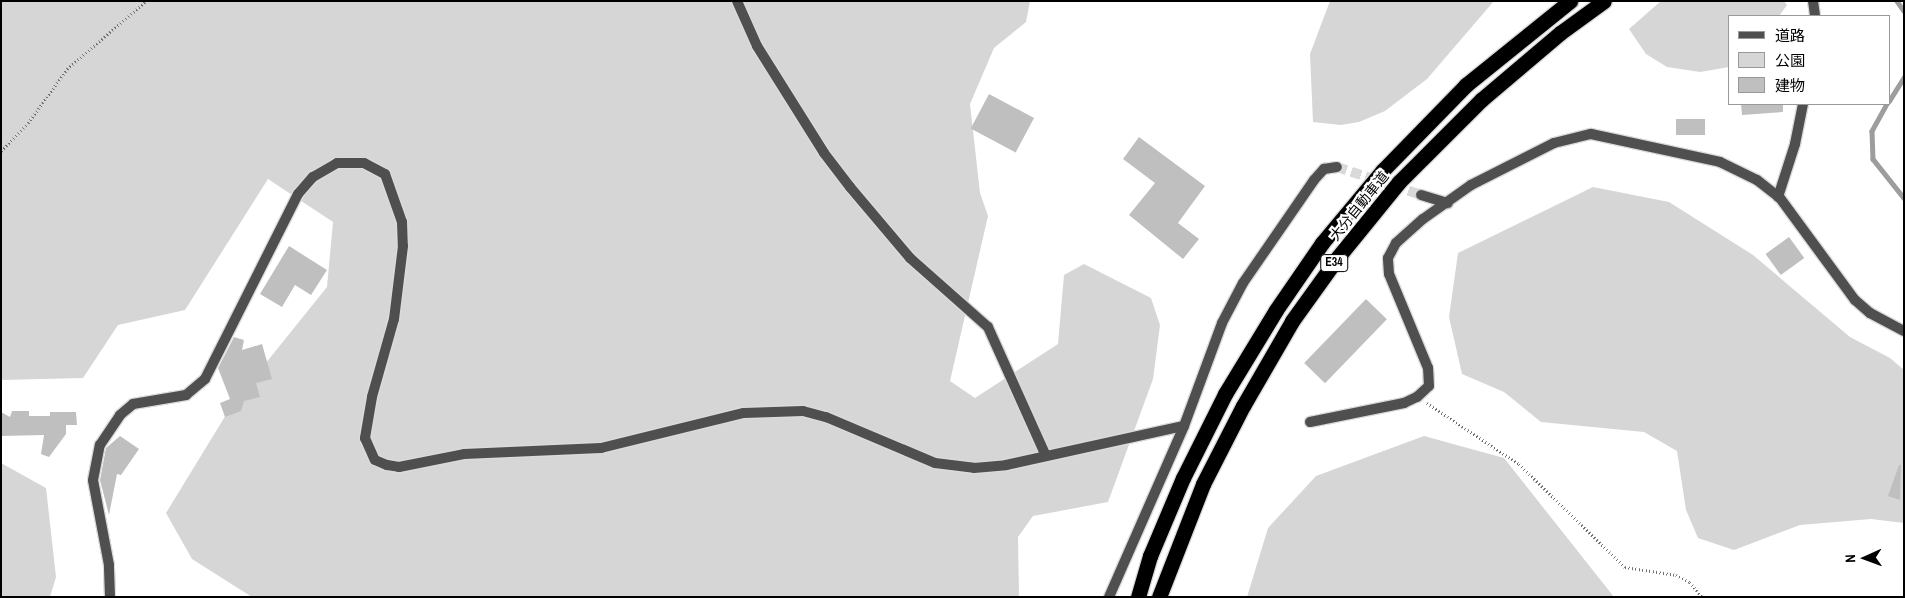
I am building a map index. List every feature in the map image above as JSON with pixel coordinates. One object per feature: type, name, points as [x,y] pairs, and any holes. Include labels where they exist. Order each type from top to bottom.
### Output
[{"type":"highway","name":"大分自動車道","points":[[1138,597],[1150,556],[1183,478],[1225,394],[1276,310],[1322,243],[1383,170],[1466,85],[1570,1]]},
{"type":"highway","name":"大分自動車道","points":[[1160,597],[1203,484],[1243,406],[1292,321],[1338,257],[1399,182],[1481,100],[1560,33],[1604,1]]},
{"type":"street","points":[[736,1],[757,46],[845,180],[910,258],[988,327],[1045,454]]},
{"type":"street","points":[[1813,1],[1815,15]]},
{"type":"street","points":[[1778,197],[1795,144],[1803,105]]},
{"type":"street","points":[[1310,422],[1386,408],[1417,397],[1429,386],[1428,368],[1393,289],[1388,258],[1403,237],[1423,219],[1448,204],[1471,185],[1554,143],[1591,134],[1720,162],[1757,180],[1778,197],[1855,300],[1870,313],[1904,331]]},
{"type":"street","points":[[110,597],[109,566],[93,480],[100,445],[120,415],[133,404],[186,395],[205,379],[298,194],[313,177],[337,163],[364,163],[385,174],[402,222],[403,246],[394,319],[372,397],[365,438],[375,460],[387,465],[399,467],[464,454],[601,448],[744,414],[803,411],[826,417],[935,463],[974,468],[1006,465],[1045,454],[1184,426]]},
{"type":"street","points":[[1109,597],[1184,426],[1222,323],[1243,283],[1314,180],[1324,169],[1338,167]]},
{"type":"street","points":[[1421,195],[1448,204]]},
{"type":"path","points":[[1,151],[28,123],[67,69],[146,1]]},
{"type":"path","points":[[1417,397],[1520,464],[1625,567],[1676,575],[1690,582],[1702,597]]},
{"type":"green space","points":[[1,1],[1030,1],[1026,22],[994,48],[970,104],[980,193],[988,216],[950,381],[975,398],[1058,344],[1064,275],[1084,264],[1151,298],[1160,325],[1153,379],[1108,502],[1033,516],[1018,537],[1019,597],[252,597],[192,559],[166,513],[232,405],[327,287],[333,222],[268,179],[185,310],[118,325],[83,378],[1,380]]},
{"type":"green space","points":[[1330,1],[1494,1],[1427,79],[1385,111],[1359,122],[1341,125],[1313,122],[1310,54]]},
{"type":"green space","points":[[1661,1],[1784,1],[1787,5],[1780,15],[1728,15],[1728,67],[1700,72],[1667,67],[1646,54],[1629,29]]},
{"type":"green space","points":[[1593,187],[1669,202],[1753,255],[1850,337],[1890,358],[1904,370],[1904,523],[1871,519],[1800,525],[1734,550],[1698,538],[1686,510],[1677,451],[1644,432],[1541,422],[1504,392],[1462,374],[1449,317],[1458,253]]},
{"type":"green space","points":[[1424,436],[1504,458],[1614,597],[1247,597],[1268,528],[1316,476]]},
{"type":"green space","points":[[1,463],[46,488],[56,577],[50,597],[1,597]]},
{"type":"building","points":[[989,94],[1034,118],[1016,152],[971,128]]},
{"type":"building","points":[[1741,105],[1783,105],[1783,112],[1742,115]]},
{"type":"building","points":[[1676,119],[1705,119],[1705,135],[1676,135]]},
{"type":"building","points":[[1139,137],[1205,186],[1178,223],[1199,239],[1183,259],[1129,215],[1155,183],[1123,159]]},
{"type":"building","points":[[1789,237],[1804,258],[1781,275],[1766,254]]},
{"type":"building","points":[[289,246],[327,270],[311,295],[295,285],[282,307],[260,294]]},
{"type":"building","points":[[1366,299],[1387,319],[1325,383],[1304,363]]},
{"type":"building","points":[[234,337],[244,340],[242,350],[262,344],[272,379],[256,383],[260,397],[244,401],[241,411],[225,417],[220,403],[230,399],[218,368]]},
{"type":"building","points":[[12,411],[29,411],[29,416],[50,416],[50,412],[76,412],[77,425],[66,425],[66,434],[49,457],[41,454],[44,435],[1,436],[1,412],[10,417]]},
{"type":"building","points":[[120,436],[139,449],[121,475],[117,474],[109,515],[100,480],[106,448]]},
{"type":"building","points":[[1899,465],[1901,465],[1900,500],[1888,496]]},
{"type":"waterway","points":[[1897,1],[1904,11]]},
{"type":"waterway","points":[[1890,99],[1904,77]]},
{"type":"waterway","points":[[1886,105],[1872,131],[1873,159],[1904,198]]},
{"type":"tunnel","points":[[1337,167],[1421,195]]}]
